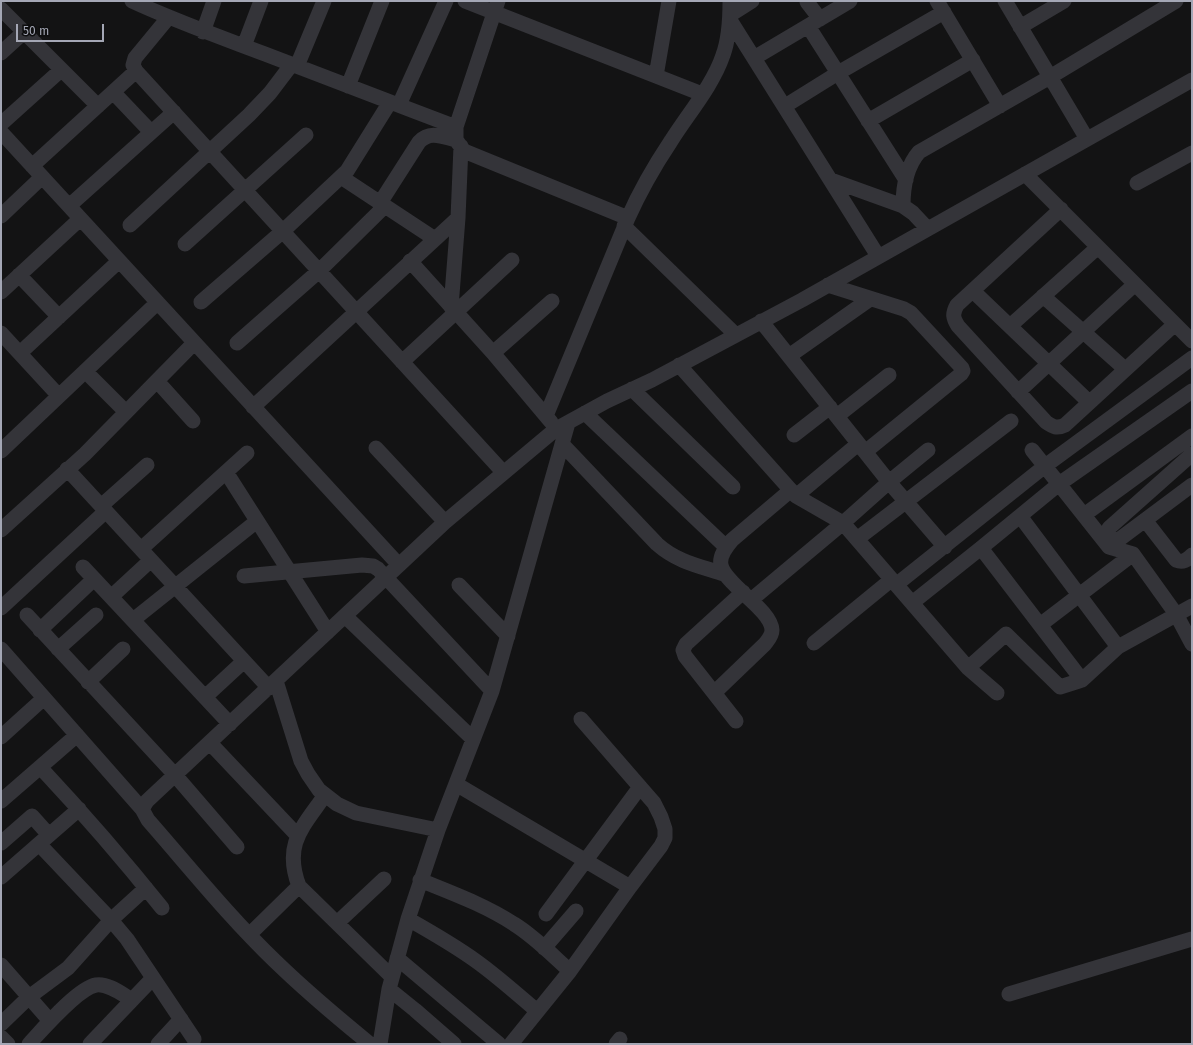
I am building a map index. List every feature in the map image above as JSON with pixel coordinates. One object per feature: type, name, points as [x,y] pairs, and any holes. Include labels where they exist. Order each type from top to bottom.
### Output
[{"type":"street","points":[[132,1],[203,32],[244,46],[395,104],[458,138],[464,151],[626,222],[736,335]]},
{"type":"street","points":[[203,32],[214,1]]},
{"type":"street","points":[[244,46],[261,1]]},
{"type":"street","points":[[130,225],[249,115],[270,93],[294,65],[324,1]]},
{"type":"street","points":[[348,86],[382,1]]},
{"type":"street","points":[[200,302],[283,230],[350,168],[395,104],[446,1]]},
{"type":"street","points":[[465,1],[496,7],[656,76],[702,94]]},
{"type":"street","points":[[656,76],[669,1]]},
{"type":"street","points":[[730,12],[752,1]]},
{"type":"street","points":[[754,58],[850,1]]},
{"type":"street","points":[[1004,1],[1088,139]]},
{"type":"street","points":[[1020,27],[1064,1]]},
{"type":"street","points":[[903,206],[906,180],[910,164],[919,152],[1050,77],[1176,1]]},
{"type":"street","points":[[807,2],[814,22],[838,74],[906,180]]},
{"type":"street","points":[[453,309],[458,218],[458,138],[496,7]]},
{"type":"street","points":[[785,106],[838,74],[941,7],[1000,106]]},
{"type":"street","points":[[1,9],[98,106]]},
{"type":"street","points":[[730,12],[754,58],[878,256]]},
{"type":"street","points":[[546,416],[636,200],[670,142],[712,80],[724,55],[730,12]]},
{"type":"street","points":[[168,18],[134,58],[133,65],[136,71],[503,472]]},
{"type":"street","points":[[1,53],[24,32]]},
{"type":"street","points":[[868,121],[973,60]]},
{"type":"street","points":[[61,70],[2,134],[399,565]]},
{"type":"street","points":[[32,166],[136,71]]},
{"type":"street","points":[[142,809],[147,801],[445,522],[503,472],[562,426],[607,401],[679,366],[736,335],[1192,80]]},
{"type":"street","points":[[114,92],[151,132]]},
{"type":"street","points":[[68,206],[174,112]]},
{"type":"street","points":[[185,244],[306,135]]},
{"type":"street","points":[[237,343],[319,271],[382,205],[424,136],[432,135],[458,138]]},
{"type":"street","points":[[1137,183],[1192,153]]},
{"type":"street","points":[[1025,174],[1192,341]]},
{"type":"street","points":[[341,177],[435,239]]},
{"type":"street","points":[[1,216],[42,178]]},
{"type":"street","points":[[831,180],[903,206],[913,213],[927,228]]},
{"type":"street","points":[[1060,209],[957,305],[953,312],[954,319],[958,326],[1046,422],[1054,428],[1059,428],[1065,425],[1175,324]]},
{"type":"street","points":[[253,407],[458,218]]},
{"type":"street","points":[[1,292],[80,219]]},
{"type":"street","points":[[1010,326],[1098,247]]},
{"type":"street","points":[[402,362],[453,309],[512,260]]},
{"type":"street","points":[[20,353],[119,261]]},
{"type":"street","points":[[410,261],[493,353],[546,416],[562,426]]},
{"type":"street","points":[[19,275],[59,316]]},
{"type":"street","points":[[714,693],[765,644],[772,629],[766,617],[724,574],[720,564],[726,547],[732,540],[793,493],[861,448],[961,374],[963,370],[910,313],[904,309],[828,284]]},
{"type":"street","points":[[1018,392],[1134,284]]},
{"type":"street","points":[[973,291],[1089,402]]},
{"type":"street","points":[[1043,296],[1125,369]]},
{"type":"street","points":[[789,356],[870,299]]},
{"type":"street","points":[[493,353],[552,301]]},
{"type":"street","points":[[1,451],[157,303]]},
{"type":"street","points":[[761,321],[861,448],[945,547]]},
{"type":"street","points":[[1,333],[59,396]]},
{"type":"street","points":[[1,530],[68,469],[194,343]]},
{"type":"street","points":[[814,643],[894,582],[945,547],[1044,466],[1192,358]]},
{"type":"street","points":[[679,366],[793,493],[843,523],[968,668],[997,693]]},
{"type":"street","points":[[85,371],[126,412]]},
{"type":"street","points":[[794,435],[833,412],[889,374]]},
{"type":"street","points":[[156,381],[193,421]]},
{"type":"street","points":[[632,389],[733,487]]},
{"type":"street","points":[[912,603],[1059,484],[1192,391]]},
{"type":"street","points":[[585,413],[726,547]]},
{"type":"street","points":[[857,539],[1011,421]]},
{"type":"street","points":[[380,1044],[390,983],[408,919],[438,830],[492,691],[562,444],[562,426]]},
{"type":"street","points":[[1084,515],[1192,436]]},
{"type":"street","points":[[562,444],[668,554],[682,561],[724,574]]},
{"type":"street","points":[[376,448],[445,522]]},
{"type":"street","points":[[736,721],[685,656],[683,650],[686,644],[843,523],[928,450]]},
{"type":"street","points":[[1032,450],[1109,547],[1133,554],[1176,614],[1192,644]]},
{"type":"street","points":[[111,597],[146,554],[226,472],[247,453]]},
{"type":"street","points":[[1109,547],[1109,528],[1192,454]]},
{"type":"street","points":[[1,608],[104,509],[147,465]]},
{"type":"street","points":[[68,469],[244,661],[272,684],[301,761],[319,790],[337,804],[356,813],[438,830]]},
{"type":"street","points":[[226,472],[328,632]]},
{"type":"street","points":[[1109,547],[1192,485]]},
{"type":"street","points":[[1020,516],[1118,647]]},
{"type":"street","points":[[1144,520],[1176,560],[1180,562],[1185,561],[1192,555]]},
{"type":"street","points":[[133,620],[257,521]]},
{"type":"street","points":[[981,548],[1082,680]]},
{"type":"street","points":[[1040,625],[1133,554]]},
{"type":"street","points":[[244,576],[362,565],[373,566],[492,691]]},
{"type":"street","points":[[83,567],[230,724]]},
{"type":"street","points":[[40,630],[94,579]]},
{"type":"street","points":[[459,585],[508,636]]},
{"type":"street","points":[[968,668],[1006,634],[1060,687],[1082,680],[1118,647],[1192,606]]},
{"type":"street","points":[[27,615],[175,775],[237,847]]},
{"type":"street","points":[[58,649],[96,615]]},
{"type":"street","points":[[345,616],[473,739]]},
{"type":"street","points":[[88,682],[123,649]]},
{"type":"street","points":[[1,651],[77,735],[142,809],[148,820],[275,962],[316,999],[370,1044]]},
{"type":"street","points":[[205,697],[244,661]]},
{"type":"street","points":[[1,737],[44,698]]},
{"type":"street","points":[[511,1044],[570,971],[661,846],[665,838],[665,829],[654,803],[581,719]]},
{"type":"street","points":[[1,801],[77,735]]},
{"type":"street","points":[[210,743],[297,835]]},
{"type":"street","points":[[40,767],[79,809],[162,908]]},
{"type":"street","points":[[456,784],[630,887]]},
{"type":"street","points":[[546,914],[640,787]]},
{"type":"street","points":[[325,795],[297,835],[293,848],[295,875],[299,886],[337,923],[415,1010],[454,1044]]},
{"type":"street","points":[[1,877],[79,809]]},
{"type":"street","points":[[1,843],[32,816],[44,839],[127,939],[194,1039]]},
{"type":"street","points":[[337,923],[384,879]]},
{"type":"street","points":[[420,880],[493,911],[516,924],[570,971]]},
{"type":"street","points":[[250,934],[299,886]]},
{"type":"street","points":[[1,1024],[29,997],[68,968],[111,920],[146,888]]},
{"type":"street","points":[[544,948],[576,911]]},
{"type":"street","points":[[408,919],[443,939],[476,961],[537,1011]]},
{"type":"street","points":[[1009,994],[1192,939]]},
{"type":"street","points":[[397,958],[498,1044]]},
{"type":"street","points":[[1,965],[50,1021]]},
{"type":"street","points":[[90,1044],[153,978]]},
{"type":"street","points":[[28,1044],[65,1006],[84,991],[96,985],[108,986],[132,1000]]},
{"type":"street","points":[[158,1044],[181,1019]]},
{"type":"street","points":[[1,1037],[8,1044]]}]
